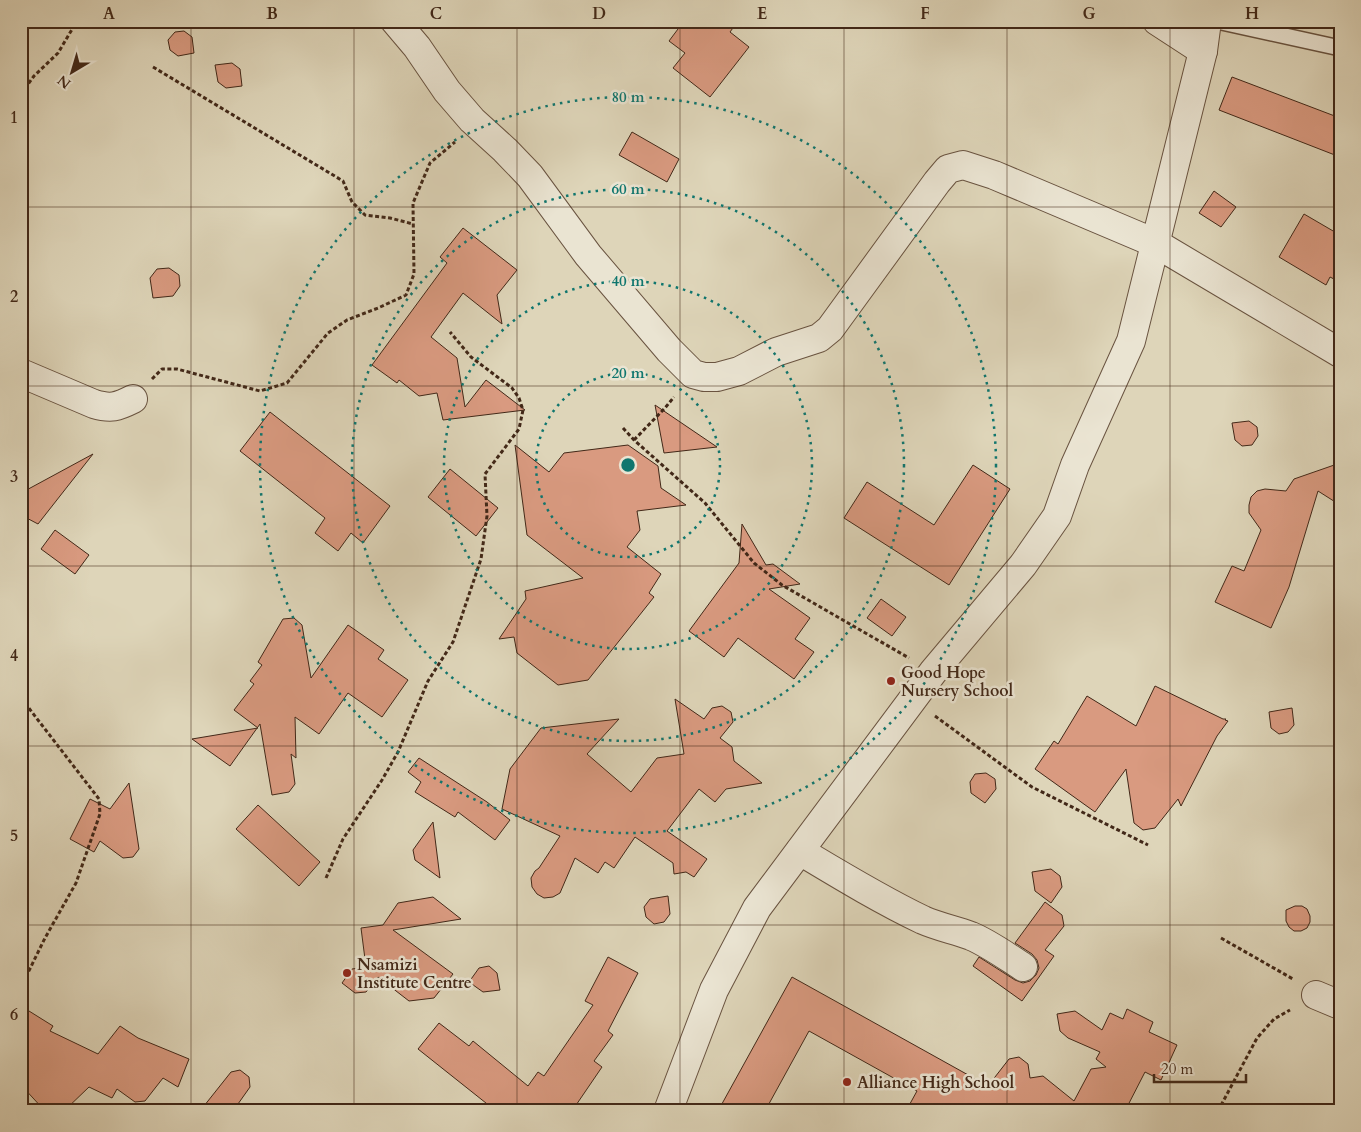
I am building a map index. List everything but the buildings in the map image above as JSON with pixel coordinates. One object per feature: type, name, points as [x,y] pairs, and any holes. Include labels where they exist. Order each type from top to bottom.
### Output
[{"type":"street","points":[[395,21],[447,91],[472,120],[530,176],[588,255],[669,350],[693,374],[704,377],[717,377],[739,371],[776,352],[819,338],[830,329],[937,182],[948,169],[963,165],[994,175],[1155,243],[1340,353]]},
{"type":"street","points":[[1156,21],[1203,51]]},
{"type":"street","points":[[668,1111],[714,990],[758,908],[933,672],[1023,565],[1056,516],[1075,465],[1131,341],[1203,51],[1207,21]]},
{"type":"street","points":[[21,373],[94,404],[106,407],[118,406],[133,399]]},
{"type":"street","points":[[800,851],[850,882],[937,926],[970,936],[988,945],[1023,968]]},
{"type":"lane","points":[[1217,21],[1340,48]]},
{"type":"path","points":[[21,94],[34,76],[58,53],[77,21]]},
{"type":"path","points":[[153,67],[344,181],[352,202],[365,215],[390,218],[413,224]]},
{"type":"path","points":[[133,399],[162,369],[177,369],[260,391],[287,383],[328,333],[347,320],[406,295],[414,274],[413,203],[430,163],[452,145],[472,120]]},
{"type":"path","points":[[326,878],[343,839],[398,752],[428,680],[453,642],[481,559],[487,516],[485,474],[519,429],[523,410],[520,398],[512,388],[471,357],[450,332]]},
{"type":"path","points":[[634,440],[666,408],[693,374]]},
{"type":"path","points":[[623,428],[705,503],[754,563],[782,585],[933,672]]},
{"type":"path","points":[[21,698],[62,754],[99,799],[100,814],[76,883],[45,938],[21,987]]},
{"type":"path","points":[[912,700],[1032,787],[1148,844]]},
{"type":"path","points":[[1221,938],[1328,1000]]},
{"type":"path","points":[[1218,1111],[1257,1038],[1274,1019],[1328,1000]]},
{"type":"place","name":"Good Hope Nursery School","points":[[891,681]]},
{"type":"place","name":"Nsamizi Institute Centre","points":[[347,973]]},
{"type":"place","name":"Alliance High School","points":[[847,1082]]}]
